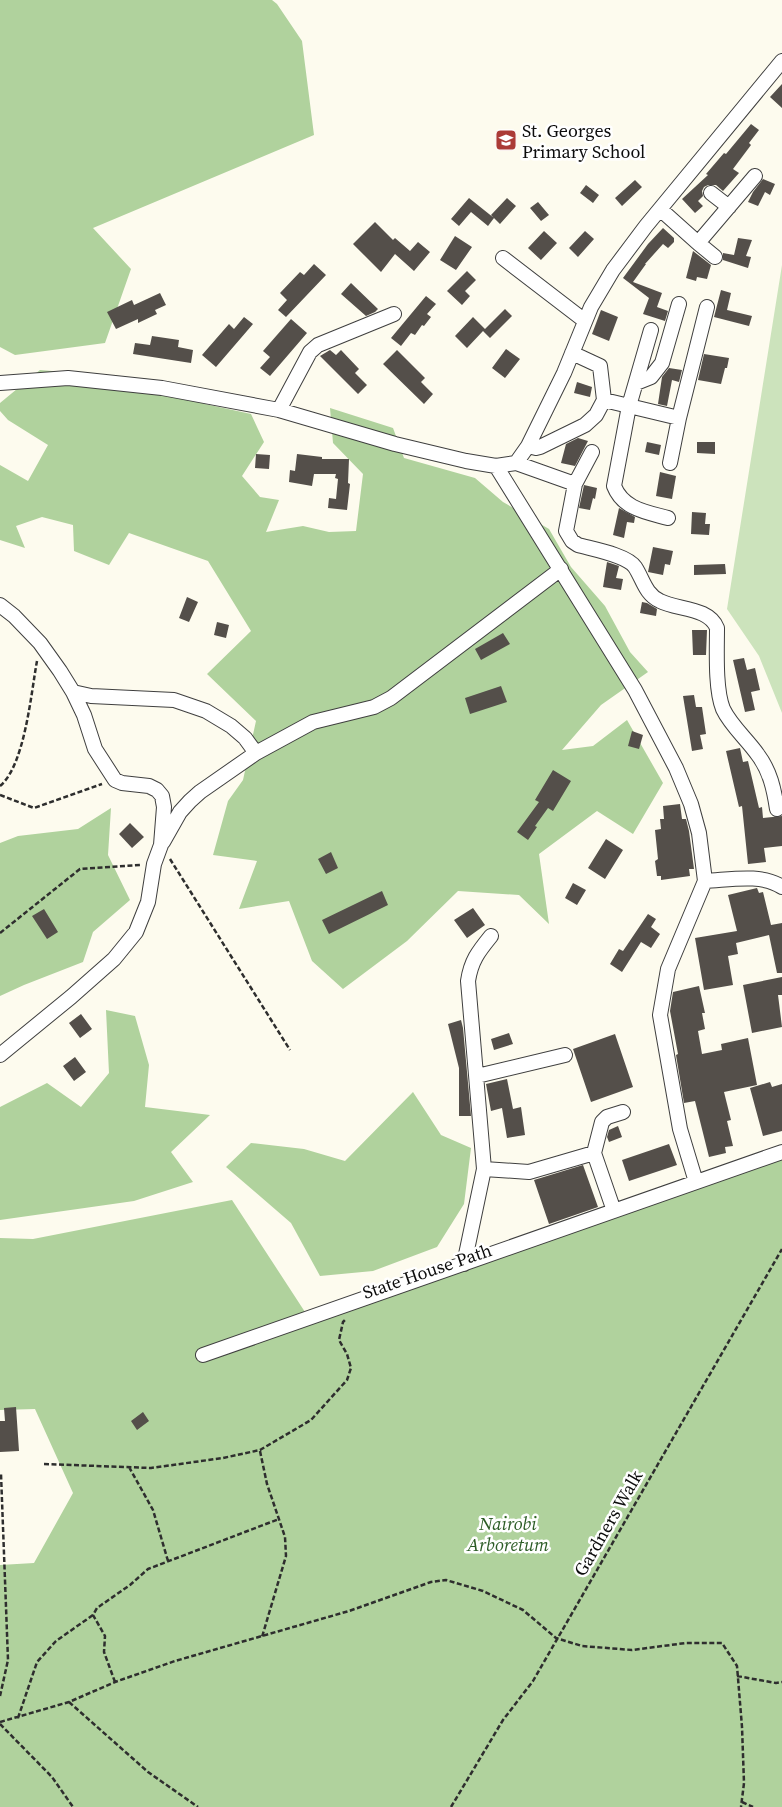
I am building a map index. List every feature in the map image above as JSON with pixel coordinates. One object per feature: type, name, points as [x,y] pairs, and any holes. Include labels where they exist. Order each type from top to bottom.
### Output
[{"type":"street","points":[[516,463],[528,446],[591,307],[613,270],[660,209],[782,61]]},
{"type":"street","points":[[698,243],[755,176]]},
{"type":"street","points":[[711,193],[729,207]]},
{"type":"street","points":[[660,209],[716,257]]},
{"type":"street","points":[[503,258],[585,321]]},
{"type":"street","points":[[636,384],[651,377],[662,363],[679,304]]},
{"type":"street","points":[[670,463],[679,418],[707,307]]},
{"type":"street","points":[[279,410],[310,352],[318,345],[394,314]]},
{"type":"street","points":[[651,330],[629,406],[614,486],[618,496],[633,508],[668,518]]},
{"type":"street","points":[[528,446],[540,447],[585,425],[596,415],[604,400],[600,366],[572,352]]},
{"type":"street","points":[[0,383],[68,378],[162,388],[279,410],[395,444],[496,466],[516,463],[574,484]]},
{"type":"street","points":[[604,400],[679,418]]},
{"type":"street","points":[[592,452],[574,484],[566,531],[572,541],[578,545],[627,560],[635,566],[646,589],[654,598],[661,602],[708,616],[714,621],[717,628],[719,692],[722,707],[729,720],[758,754],[765,766],[772,783],[777,809]]},
{"type":"street","points":[[496,466],[635,690],[676,768],[691,804],[697,826],[705,881],[668,969],[660,1014],[680,1129],[696,1182]]},
{"type":"street","points":[[0,1055],[114,959],[136,932],[148,902],[154,864],[161,845],[180,812],[200,792],[256,753],[313,722],[374,707],[391,698],[561,569]]},
{"type":"street","points":[[0,605],[14,616],[40,643],[73,692],[84,715],[95,749],[115,780],[122,783],[149,786],[157,790],[162,796],[164,807],[161,845]]},
{"type":"street","points":[[73,692],[92,696],[174,700],[206,711],[231,726],[256,753]]},
{"type":"street","points":[[705,881],[759,879],[775,882],[782,887]]},
{"type":"street","points":[[464,1264],[484,1169],[468,981],[470,967],[476,955],[491,936]]},
{"type":"street","points":[[477,1076],[566,1055]]},
{"type":"street","points":[[614,1211],[594,1153],[602,1122],[607,1117],[623,1112]]},
{"type":"street","points":[[203,1355],[782,1152]]},
{"type":"street","points":[[484,1169],[529,1172],[594,1153]]},
{"type":"path","points":[[0,786],[5,782],[18,758],[40,643]]},
{"type":"path","points":[[0,795],[34,808],[115,780]]},
{"type":"path","points":[[161,845],[290,1050]]},
{"type":"path","points":[[0,933],[80,869],[154,864]]},
{"type":"path","name":"Gardners Walk","points":[[451,1807],[503,1720],[533,1681],[782,1248]]},
{"type":"path","name":"State House Path","points":[[44,1464],[151,1468],[223,1458],[260,1450],[312,1420],[347,1380],[351,1368],[347,1354],[339,1340],[343,1322],[349,1315]]},
{"type":"path","points":[[260,1450],[267,1484],[285,1537],[286,1556],[262,1637]]},
{"type":"path","points":[[129,1467],[153,1510],[168,1561]]},
{"type":"path","points":[[0,1696],[8,1660],[1,1474]]},
{"type":"path","points":[[18,1718],[37,1662],[56,1641],[93,1615],[97,1608],[130,1586],[148,1569],[279,1519]]},
{"type":"path","points":[[73,1807],[52,1777],[0,1723],[69,1702],[115,1682],[175,1661],[349,1611],[431,1582],[446,1580],[483,1591],[522,1610],[556,1638],[582,1646],[632,1650],[686,1643],[722,1643],[736,1666],[738,1676],[744,1783],[741,1807]]},
{"type":"path","points":[[93,1615],[105,1636],[104,1652],[115,1682]]},
{"type":"path","points":[[738,1676],[776,1683],[782,1682]]},
{"type":"path","points":[[69,1702],[148,1772],[198,1807]]},
{"type":"path","points":[[742,1802],[753,1807]]},
{"type":"green space","points":[[0,0],[272,0],[277,4],[302,41],[314,135],[93,228],[131,269],[105,343],[15,355],[0,347]]},
{"type":"green space","points":[[782,265],[782,713],[759,656],[727,609]]},
{"type":"green space","points":[[40,370],[148,379],[205,404],[251,414],[264,442],[242,476],[260,497],[279,500],[266,532],[303,526],[329,532],[356,531],[363,474],[333,443],[330,408],[393,428],[404,458],[475,478],[503,502],[549,529],[571,567],[605,606],[630,652],[648,672],[601,705],[562,750],[593,746],[627,720],[663,783],[633,834],[597,811],[539,854],[549,924],[519,895],[458,891],[407,941],[343,989],[312,961],[289,901],[239,909],[257,861],[213,855],[228,801],[243,780],[256,721],[207,674],[251,631],[208,561],[129,533],[109,565],[74,551],[73,525],[42,517],[16,526],[25,548],[0,540],[0,465],[28,481],[48,445],[8,420],[0,411],[0,403]]},
{"type":"green space","points":[[111,808],[108,855],[130,900],[93,932],[83,962],[0,996],[0,843],[18,836],[78,829]]},
{"type":"green space","points":[[106,1010],[135,1016],[149,1065],[145,1107],[210,1115],[171,1152],[193,1182],[134,1201],[0,1220],[0,1107],[47,1083],[81,1107],[109,1073]]},
{"type":"green space","points":[[413,1092],[441,1135],[471,1148],[464,1204],[437,1247],[373,1271],[320,1276],[291,1223],[226,1167],[251,1143],[304,1149],[345,1161]]},
{"type":"green space","name":"Nairobi Arboretum","points":[[782,1154],[782,1807],[0,1807],[0,1565],[34,1563],[73,1493],[35,1409],[0,1410],[0,1238],[33,1239],[232,1200],[305,1312]]},
{"type":"building","points":[[782,84],[782,108],[770,97]]},
{"type":"building","points":[[751,124],[759,130],[749,143],[751,145],[733,169],[739,173],[723,191],[716,185],[704,187],[702,191],[703,196],[698,201],[703,206],[695,213],[682,199],[708,175],[706,174]]},
{"type":"building","points":[[763,179],[775,184],[770,195],[765,192],[758,206],[748,202],[753,192]]},
{"type":"building","points":[[635,180],[642,187],[622,206],[615,198]]},
{"type":"building","points":[[586,185],[599,195],[593,203],[580,193]]},
{"type":"building","points":[[469,198],[494,218],[488,226],[471,212],[459,226],[451,219]]},
{"type":"building","points":[[507,198],[516,206],[500,224],[491,215]]},
{"type":"building","points":[[538,202],[549,215],[541,221],[530,208]]},
{"type":"building","points":[[375,222],[393,240],[395,238],[410,251],[418,242],[430,252],[414,271],[395,254],[381,272],[353,244]]},
{"type":"building","points":[[663,228],[674,238],[674,242],[668,248],[663,244],[645,264],[633,282],[662,293],[657,307],[668,311],[665,321],[643,314],[649,298],[623,278],[648,244]]},
{"type":"building","points":[[544,231],[557,243],[541,260],[528,248]]},
{"type":"building","points":[[585,231],[594,239],[578,257],[569,248]]},
{"type":"building","points":[[455,236],[472,247],[456,270],[440,260]]},
{"type":"building","points":[[738,238],[752,240],[746,256],[751,257],[748,268],[723,260],[723,253],[734,255]]},
{"type":"building","points":[[693,251],[711,265],[707,279],[697,277],[696,281],[686,278]]},
{"type":"building","points":[[314,264],[326,275],[286,317],[278,310],[287,300],[280,293],[300,272],[304,275]]},
{"type":"building","points":[[467,271],[476,280],[465,291],[470,296],[462,305],[447,291]]},
{"type":"building","points":[[351,283],[378,309],[375,312],[366,316],[341,294]]},
{"type":"building","points":[[721,290],[731,293],[727,310],[752,316],[749,326],[714,317]]},
{"type":"building","points":[[160,293],[166,305],[155,310],[157,314],[138,323],[138,319],[116,329],[107,312],[132,300],[134,305]]},
{"type":"building","points":[[426,296],[436,304],[427,314],[431,317],[415,335],[411,333],[401,346],[391,338]]},
{"type":"building","points":[[505,309],[512,316],[490,338],[483,331],[467,348],[455,336],[473,317],[485,329]]},
{"type":"building","points":[[601,310],[618,317],[609,341],[592,334]]},
{"type":"building","points":[[244,317],[253,324],[216,367],[202,355],[229,324],[234,329]]},
{"type":"building","points":[[291,319],[307,333],[270,376],[260,368],[270,357],[263,351]]},
{"type":"building","points":[[152,336],[179,340],[178,347],[193,350],[191,363],[133,354],[135,343],[150,345]]},
{"type":"building","points":[[506,349],[520,359],[505,378],[492,368]]},
{"type":"building","points":[[330,350],[336,355],[341,350],[359,369],[355,373],[367,385],[358,394],[320,356]]},
{"type":"building","points":[[397,350],[425,378],[421,382],[433,394],[424,404],[383,364]]},
{"type":"building","points":[[704,354],[729,358],[721,384],[698,380]]},
{"type":"building","points":[[669,368],[682,370],[679,382],[672,380],[667,406],[658,404],[662,377]]},
{"type":"building","points":[[577,382],[592,387],[590,397],[574,393]]},
{"type":"building","points":[[578,438],[588,441],[575,466],[561,463],[566,444]]},
{"type":"building","points":[[647,442],[661,445],[659,455],[645,452]]},
{"type":"building","points":[[697,442],[715,442],[715,454],[697,453]]},
{"type":"building","points":[[256,454],[270,455],[269,469],[255,468]]},
{"type":"building","points":[[297,454],[322,457],[322,459],[349,459],[348,483],[350,484],[347,510],[328,508],[329,498],[336,499],[338,479],[335,478],[336,474],[314,474],[312,486],[289,482],[290,470],[295,471]]},
{"type":"building","points":[[660,472],[676,476],[672,499],[656,496]]},
{"type":"building","points":[[584,485],[597,488],[590,510],[579,508]]},
{"type":"building","points":[[619,508],[635,517],[634,523],[627,522],[624,538],[613,535]]},
{"type":"building","points":[[692,512],[706,513],[705,524],[710,524],[709,535],[691,534]]},
{"type":"building","points":[[653,547],[673,551],[670,565],[665,564],[663,575],[648,572]]},
{"type":"building","points":[[607,562],[619,566],[616,578],[623,579],[621,590],[603,587]]},
{"type":"building","points":[[725,564],[726,574],[694,575],[694,565]]},
{"type":"building","points":[[187,597],[198,602],[189,622],[179,618]]},
{"type":"building","points":[[642,602],[657,609],[656,616],[640,613]]},
{"type":"building","points":[[217,622],[229,625],[226,638],[214,635]]},
{"type":"building","points":[[692,630],[707,630],[706,655],[693,655]]},
{"type":"building","points":[[503,633],[510,644],[481,660],[475,649]]},
{"type":"building","points":[[744,658],[747,670],[755,668],[760,690],[751,692],[755,710],[745,712],[733,660]]},
{"type":"building","points":[[501,686],[507,702],[470,714],[465,698]]},
{"type":"building","points":[[694,695],[696,707],[702,707],[706,734],[700,735],[703,749],[692,751],[683,696]]},
{"type":"building","points":[[632,731],[643,735],[639,749],[628,746]]},
{"type":"building","points":[[740,748],[743,762],[748,761],[759,808],[762,807],[763,818],[782,816],[782,846],[764,848],[766,862],[748,864],[742,806],[739,807],[726,751]]},
{"type":"building","points":[[553,770],[571,781],[553,811],[548,808],[528,840],[517,832],[539,802],[535,800]]},
{"type":"building","points":[[680,804],[682,819],[686,819],[689,831],[694,869],[689,869],[690,876],[661,880],[661,876],[657,876],[655,861],[658,859],[655,830],[661,829],[660,819],[664,819],[663,806]]},
{"type":"building","points":[[130,823],[144,837],[132,848],[119,834]]},
{"type":"building","points":[[606,839],[623,850],[605,879],[588,868]]},
{"type":"building","points":[[331,852],[338,868],[326,874],[318,859]]},
{"type":"building","points":[[573,883],[586,890],[577,905],[565,898]]},
{"type":"building","points":[[757,888],[759,893],[763,892],[771,925],[782,923],[782,973],[777,973],[769,935],[736,943],[738,954],[728,956],[733,985],[704,990],[695,938],[737,931],[728,895]]},
{"type":"building","points":[[382,891],[388,905],[329,934],[322,920]]},
{"type":"building","points":[[473,908],[485,925],[467,938],[454,920]]},
{"type":"building","points":[[44,909],[58,932],[47,939],[32,916]]},
{"type":"building","points":[[648,914],[656,919],[651,927],[660,934],[651,948],[641,942],[622,972],[610,964],[619,949],[623,951]]},
{"type":"building","points":[[782,977],[782,995],[778,995],[782,1027],[752,1033],[743,985]]},
{"type":"building","points":[[699,986],[705,1013],[702,1013],[705,1029],[698,1031],[702,1054],[722,1050],[721,1044],[748,1038],[757,1085],[724,1092],[731,1120],[727,1121],[733,1146],[725,1147],[726,1153],[709,1157],[695,1101],[684,1103],[670,1011],[673,992]]},
{"type":"building","points":[[81,1014],[92,1029],[80,1038],[69,1023]]},
{"type":"building","points":[[461,1020],[471,1116],[459,1116],[459,1068],[448,1024]]},
{"type":"building","points":[[509,1033],[513,1044],[494,1050],[491,1039]]},
{"type":"building","points":[[615,1034],[633,1087],[591,1102],[573,1049]]},
{"type":"building","points":[[75,1057],[86,1072],[74,1081],[63,1066]]},
{"type":"building","points":[[507,1079],[513,1109],[521,1107],[525,1135],[507,1138],[502,1108],[491,1111],[486,1084]]},
{"type":"building","points":[[770,1082],[772,1087],[782,1084],[782,1131],[763,1136],[750,1088]]},
{"type":"building","points":[[618,1126],[622,1137],[609,1142],[607,1137],[609,1130]]},
{"type":"building","points":[[669,1144],[677,1165],[629,1181],[622,1160]]},
{"type":"building","points":[[583,1165],[598,1207],[549,1224],[534,1180]]},
{"type":"building","points":[[16,1407],[19,1451],[0,1452],[0,1421],[5,1421],[4,1408]]},
{"type":"building","points":[[143,1412],[149,1421],[137,1430],[131,1421]]},
{"type":"place","name":"St. Georges Primary School","points":[[506,140]]}]
